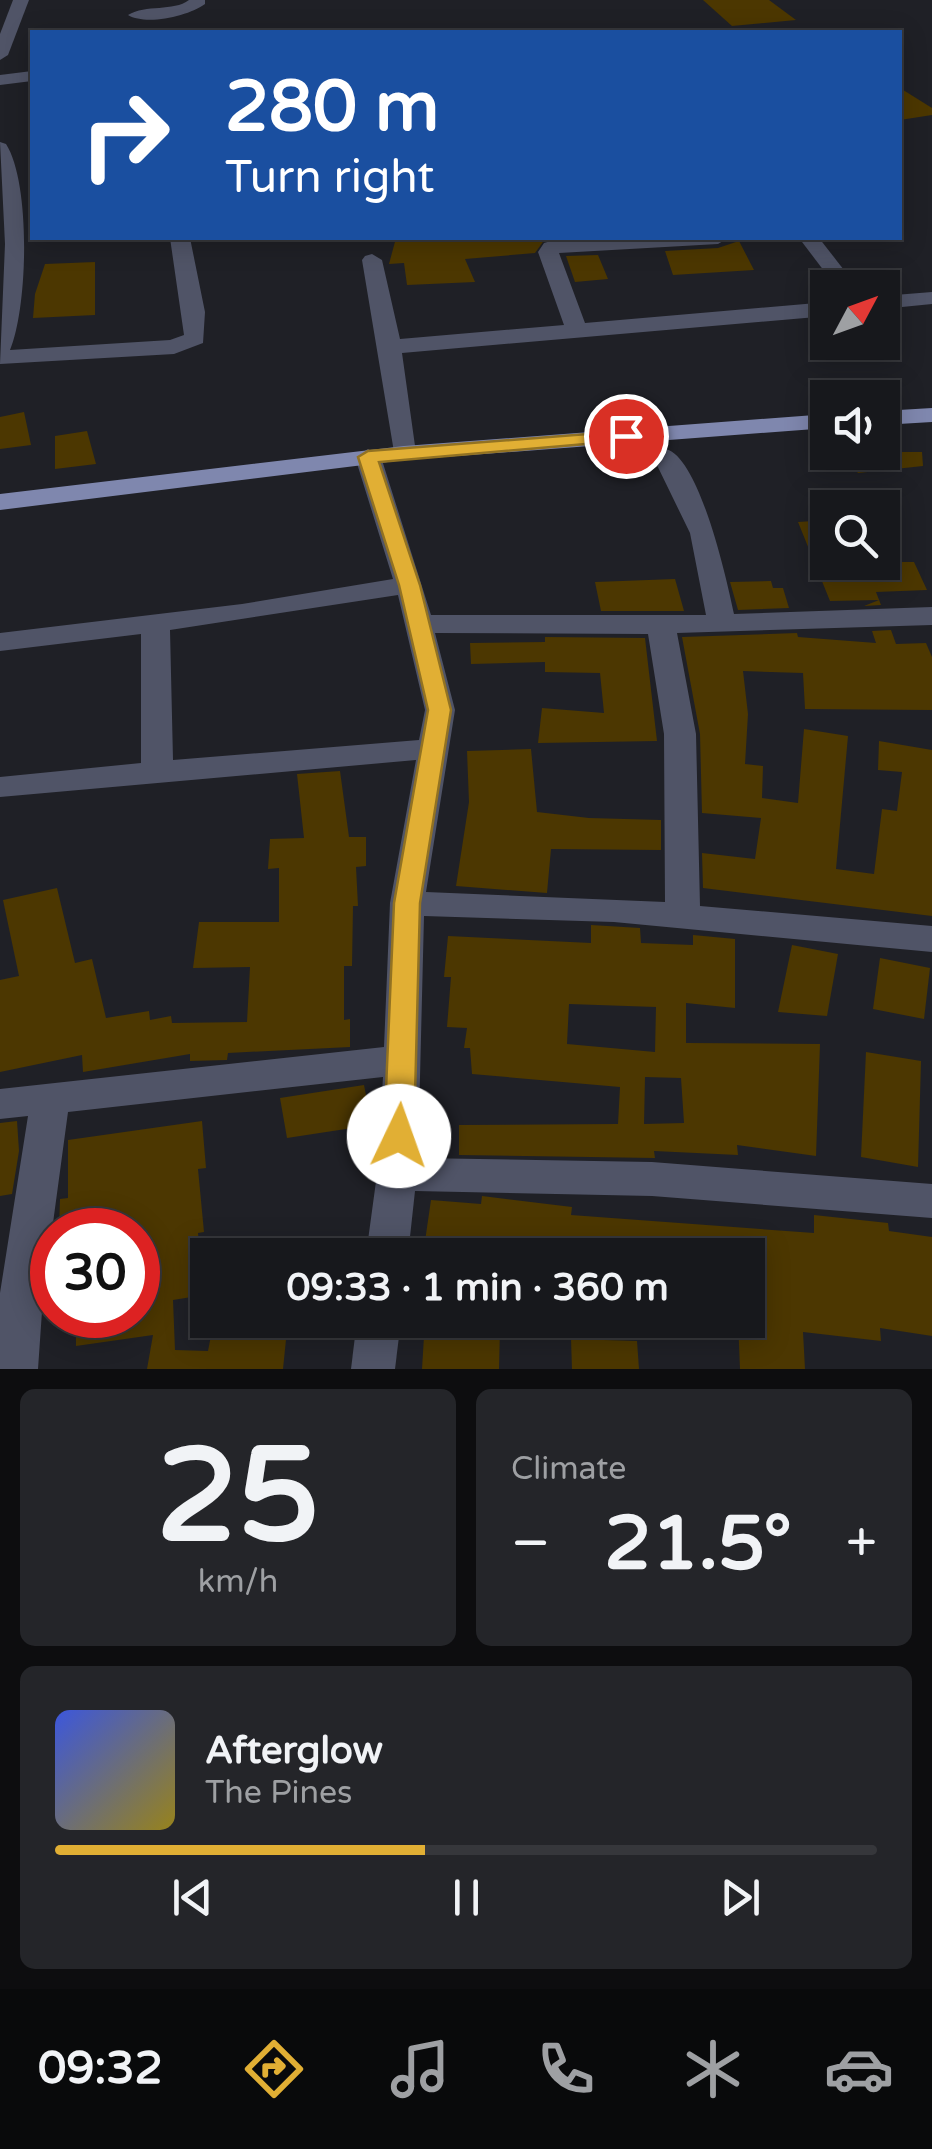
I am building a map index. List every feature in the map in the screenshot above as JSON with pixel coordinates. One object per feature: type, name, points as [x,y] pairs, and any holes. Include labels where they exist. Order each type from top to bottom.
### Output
[{"type":"main road","points":[[900,417],[932,415]]},
{"type":"main road","points":[[0,502],[404,453],[810,422]]},
{"type":"street","points":[[0,54],[5,24],[21,0]]},
{"type":"street","points":[[136,16],[184,10],[193,7],[197,0]]},
{"type":"street","points":[[0,80],[30,76]]},
{"type":"street","points":[[0,348],[8,326],[15,244],[3,153],[30,154]]},
{"type":"street","points":[[0,357],[174,347],[195,338],[180,240]]},
{"type":"street","points":[[577,330],[552,268],[548,252],[551,248],[685,240]]},
{"type":"street","points":[[810,240],[834,270]]},
{"type":"street","points":[[372,260],[390,347],[404,453]]},
{"type":"street","points":[[900,302],[932,298]]},
{"type":"street","points":[[390,347],[810,311]]},
{"type":"street","points":[[368,457],[409,585],[440,710],[407,903],[404,1060],[389,1238]]},
{"type":"street","points":[[666,457],[703,533],[721,620]]},
{"type":"street","points":[[0,642],[409,585]]},
{"type":"street","points":[[417,624],[661,625],[721,620],[932,616]]},
{"type":"street","points":[[155,623],[157,771]]},
{"type":"street","points":[[661,625],[680,734],[682,915]]},
{"type":"street","points":[[0,788],[435,749]]},
{"type":"street","points":[[407,903],[682,915],[932,939]]},
{"type":"street","points":[[0,1104],[404,1060]]},
{"type":"street","points":[[16,1369],[22,1297],[50,1099]]},
{"type":"street","points":[[397,1174],[652,1179],[932,1201]]},
{"type":"street","points":[[372,1369],[376,1338]]},
{"type":"building","points":[[703,0],[769,0],[796,20],[732,26]]},
{"type":"building","points":[[902,89],[932,108],[932,115],[902,120]]},
{"type":"building","points":[[395,240],[544,240],[535,253],[465,259],[475,282],[407,285],[404,263],[389,264]]},
{"type":"building","points":[[739,241],[754,270],[673,275],[665,251],[718,248]]},
{"type":"building","points":[[598,255],[608,279],[575,282],[566,256]]},
{"type":"building","points":[[95,262],[95,315],[33,318],[35,294],[45,264]]},
{"type":"building","points":[[24,412],[31,445],[0,449],[0,417]]},
{"type":"building","points":[[87,431],[96,464],[55,469],[55,436]]},
{"type":"building","points":[[900,452],[922,452],[923,466],[900,468]]},
{"type":"building","points":[[810,521],[810,552],[798,522]]},
{"type":"building","points":[[900,562],[914,562],[927,590],[876,592],[881,605],[864,606],[879,600],[830,601],[821,580],[900,580]]},
{"type":"building","points":[[675,579],[684,611],[601,611],[595,582]]},
{"type":"building","points":[[771,581],[773,588],[783,588],[789,608],[738,610],[730,582]]},
{"type":"building","points":[[891,630],[896,644],[926,643],[932,657],[932,710],[805,709],[803,673],[743,671],[748,714],[745,764],[763,766],[762,798],[798,803],[804,729],[848,736],[836,869],[874,874],[882,809],[897,811],[902,772],[878,770],[879,741],[932,750],[932,916],[703,888],[702,853],[755,859],[761,818],[702,813],[700,734],[682,637],[797,633],[798,637],[876,643],[872,631]]},
{"type":"building","points":[[545,637],[645,638],[657,741],[538,743],[542,708],[604,713],[600,673],[545,672],[545,662],[471,664],[470,643],[545,642]]},
{"type":"building","points":[[531,749],[537,812],[661,820],[661,850],[551,849],[547,893],[456,886],[469,802],[467,751]]},
{"type":"building","points":[[340,771],[349,837],[366,837],[366,866],[356,867],[358,906],[353,906],[352,966],[344,966],[344,1020],[350,1019],[350,1047],[228,1053],[227,1060],[190,1061],[190,1054],[83,1072],[82,1055],[0,1072],[0,980],[19,976],[3,900],[57,888],[75,963],[92,959],[106,1018],[149,1011],[150,1020],[171,1016],[172,1023],[247,1022],[250,967],[193,968],[199,922],[279,922],[279,868],[268,869],[270,839],[304,838],[297,774]]},
{"type":"building","points":[[591,925],[640,928],[641,943],[693,945],[693,935],[735,939],[735,1008],[686,1003],[686,1043],[820,1044],[816,1156],[737,1145],[738,1155],[654,1151],[655,1158],[459,1155],[459,1125],[618,1124],[620,1087],[472,1074],[470,1048],[464,1048],[467,1028],[447,1027],[451,977],[444,977],[448,936],[591,943]],"holes":[[[569,1004],[656,1007],[655,1052],[567,1044]],[[645,1077],[681,1078],[684,1123],[644,1124]]]},
{"type":"building","points":[[792,945],[838,954],[827,1016],[778,1012]]},
{"type":"building","points":[[880,958],[930,968],[924,1019],[873,1009]]},
{"type":"building","points":[[866,1052],[921,1061],[918,1167],[861,1157]]},
{"type":"building","points":[[364,1085],[372,1125],[287,1138],[280,1098]]},
{"type":"building","points":[[17,1121],[19,1151],[12,1194],[0,1196],[0,1123]]},
{"type":"building","points":[[202,1121],[206,1168],[198,1169],[204,1232],[198,1233],[198,1238],[190,1238],[190,1297],[173,1300],[175,1350],[208,1351],[211,1338],[286,1338],[283,1369],[147,1369],[152,1338],[160,1338],[160,1208],[60,1208],[60,1199],[68,1198],[68,1140]]},
{"type":"building","points":[[482,1196],[572,1207],[571,1215],[814,1233],[814,1215],[888,1223],[889,1231],[932,1237],[932,1336],[880,1328],[881,1341],[803,1332],[805,1369],[740,1369],[739,1338],[765,1338],[765,1238],[425,1238],[431,1200],[481,1204]]},
{"type":"building","points":[[76,1338],[132,1338],[76,1346]]},
{"type":"building","points":[[424,1338],[500,1338],[499,1369],[422,1369]]},
{"type":"building","points":[[571,1339],[637,1341],[639,1369],[572,1369]]},
{"type":"route","points":[[399,1136],[407,903],[440,710],[409,585],[368,457],[626,436]]}]
